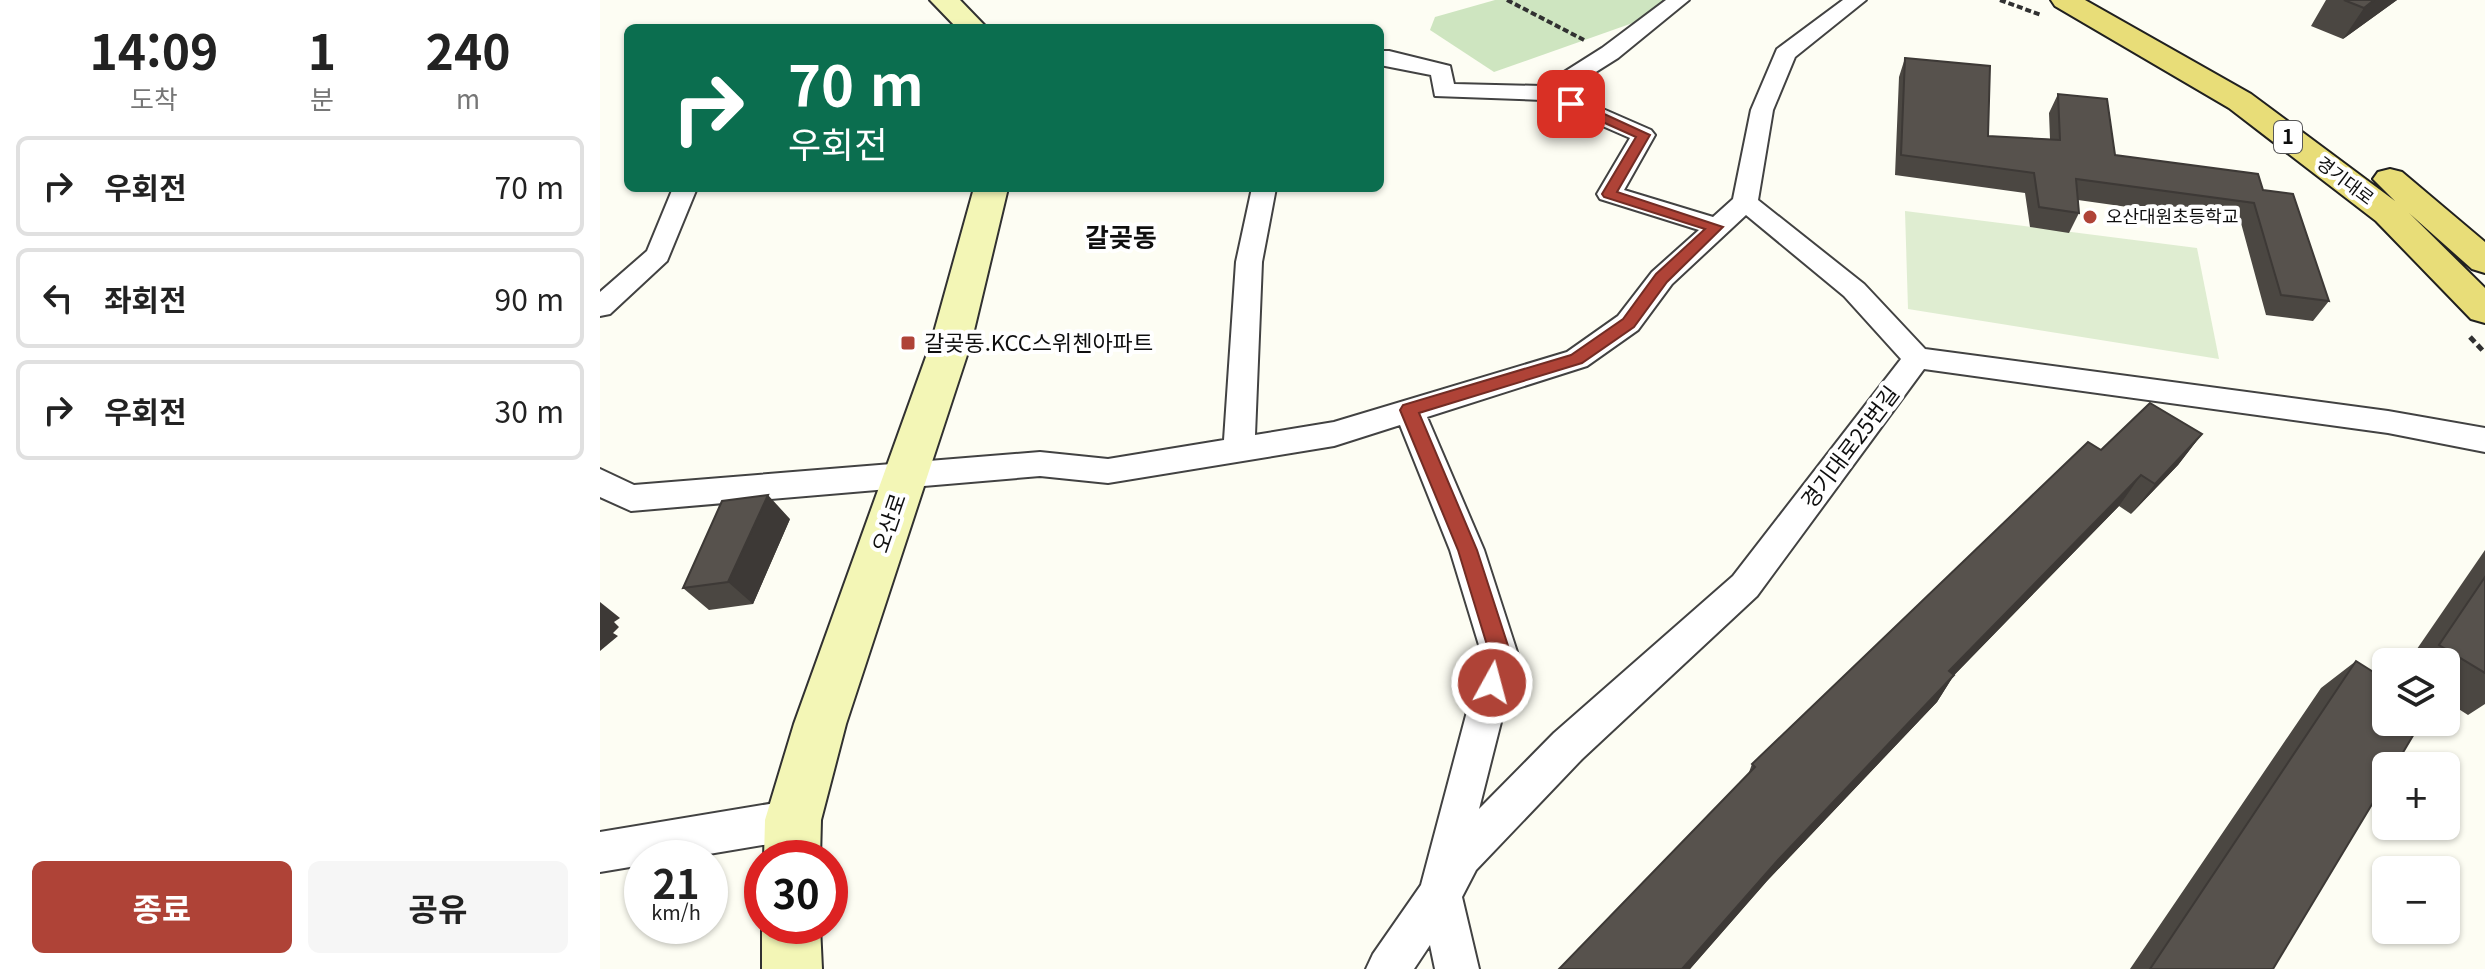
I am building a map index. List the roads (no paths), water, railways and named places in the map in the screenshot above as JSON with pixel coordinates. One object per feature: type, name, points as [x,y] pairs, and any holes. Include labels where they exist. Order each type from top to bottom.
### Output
[{"type":"main road","name":"경기대로","points":[[2103,0],[2306,118],[2394,182],[2485,261]]},
{"type":"main road","name":"경기대로","points":[[2058,9],[2240,101],[2388,213],[2475,320]]},
{"type":"street","points":[[944,0],[969,24]]},
{"type":"street","points":[[1547,93],[1610,53],[1679,0]]},
{"type":"street","points":[[600,482],[631,498],[1040,464],[1108,471],[1334,434],[1577,359],[1628,323],[1662,278],[1745,202],[1762,110],[1785,54],[1856,0]]},
{"type":"street","points":[[1384,58],[1442,71],[1443,91],[1547,93],[1643,135],[1609,194],[1716,227]]},
{"type":"street","points":[[600,307],[658,255],[683,192]]},
{"type":"street","name":"오산로","points":[[792,839],[820,724],[951,343],[990,192]]},
{"type":"street","points":[[1239,448],[1249,262],[1263,192]]},
{"type":"street","points":[[1745,202],[1854,290],[1917,358],[2388,422],[2485,440]]},
{"type":"street","name":"경기대로25번길","points":[[1388,969],[1440,894],[1462,856],[1568,746],[1745,586],[1917,358]]},
{"type":"street","points":[[1409,410],[1467,550],[1500,655],[1469,768],[1440,894],[1457,969]]},
{"type":"street","points":[[600,852],[792,839]]},
{"type":"street","points":[[791,944],[792,969]]},
{"type":"place","name":"오산대원초등학교","points":[[2090,217]]},
{"type":"place","name":"갈곶동.KCC스위첸아파트","points":[[908,343]]},
{"type":"district","name":"갈곶동","points":[[1121,238]]}]
